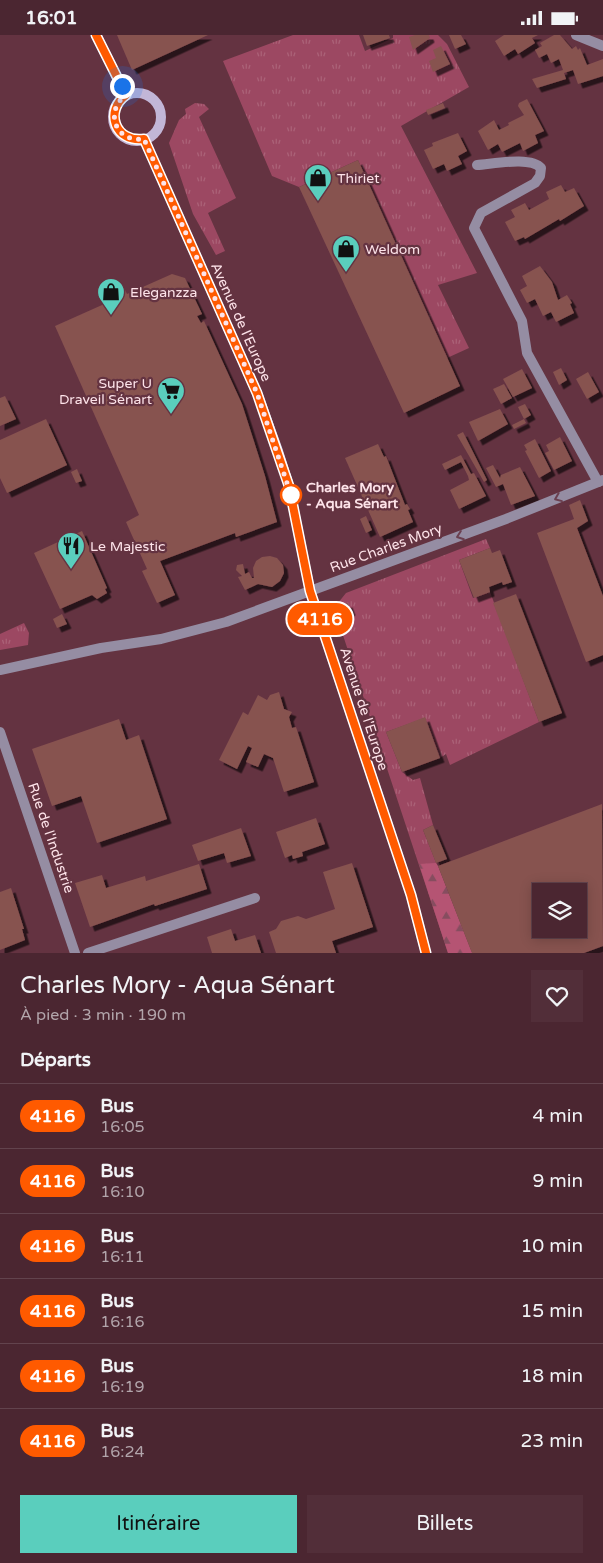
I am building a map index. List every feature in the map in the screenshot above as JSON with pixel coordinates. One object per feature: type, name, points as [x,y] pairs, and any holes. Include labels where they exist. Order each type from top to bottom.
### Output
[{"type":"main road","points":[[96,35],[126,95]]},
{"type":"main road","points":[[142,93],[149,96],[159,107],[160,123],[151,136],[144,139],[124,137],[115,127],[113,120],[116,105],[126,95],[142,93]]},
{"type":"main road","name":"Avenue de l'Europe","points":[[144,139],[257,393],[289,486],[310,591],[411,895],[426,953]]},
{"type":"street","points":[[576,35],[603,46]]},
{"type":"street","points":[[477,165],[528,161],[537,163],[542,168],[540,176],[535,183],[481,213],[474,228],[522,321],[527,353],[600,481]]},
{"type":"street","name":"Rue Charles Mory","points":[[0,670],[195,631],[226,623],[600,481]]},
{"type":"street","name":"Rue de l'Industrie","points":[[0,732],[75,953]]},
{"type":"street","points":[[88,953],[255,898]]},
{"type":"green space","points":[[293,35],[359,35],[365,51],[393,38],[393,35],[438,35],[447,44],[469,87],[401,126],[477,273],[438,285],[469,348],[447,358],[358,160],[299,187],[272,176],[223,61]]},
{"type":"green space","points":[[195,103],[204,104],[209,109],[199,117],[236,198],[208,213],[225,251],[216,255],[193,214],[169,143],[179,120],[186,114],[185,109]]},
{"type":"green space","points":[[486,539],[490,548],[459,560],[473,598],[490,592],[539,722],[450,765],[446,754],[440,758],[425,718],[386,732],[402,772],[413,780],[420,778],[433,825],[423,830],[472,953],[448,953],[334,608],[346,593]]},
{"type":"green space","points":[[24,623],[29,633],[28,645],[0,650],[0,634]]},
{"type":"green space","points":[[436,863],[472,953],[448,953],[419,864]]},
{"type":"building","points":[[117,35],[208,35],[132,70]]},
{"type":"building","points":[[363,35],[389,35],[390,38],[367,46]]},
{"type":"building","points":[[429,35],[430,38],[413,50],[409,37]]},
{"type":"building","points":[[449,35],[461,35],[466,44],[455,49]]},
{"type":"building","points":[[504,35],[538,35],[532,38],[535,43],[518,54],[515,49],[504,56],[495,41]]},
{"type":"building","points":[[554,35],[560,35],[572,49],[576,46],[578,50],[580,48],[587,65],[603,59],[603,76],[578,84],[573,70],[564,73],[566,79],[537,88],[532,79],[563,70],[559,59],[551,63],[547,54],[539,58],[535,50],[542,46],[540,43]]},
{"type":"building","points":[[441,46],[450,64],[433,72],[429,61],[436,58],[433,50]]},
{"type":"building","points":[[527,99],[544,131],[535,135],[538,143],[523,151],[520,143],[502,152],[498,144],[488,150],[478,131],[494,120],[499,130],[509,125],[508,123],[524,115],[518,106],[519,103]]},
{"type":"building","points":[[443,103],[445,108],[428,115],[426,110]]},
{"type":"building","points":[[458,133],[467,151],[458,156],[462,164],[447,171],[444,164],[433,169],[424,150],[433,146],[432,143]]},
{"type":"building","points":[[358,160],[460,386],[404,413],[299,187]]},
{"type":"building","points":[[561,185],[565,192],[574,188],[584,206],[525,239],[524,237],[515,241],[505,222],[515,217],[511,210],[525,203],[529,210],[549,199],[546,192]]},
{"type":"building","points":[[540,266],[552,282],[558,300],[567,295],[572,303],[570,304],[574,313],[556,322],[551,312],[543,316],[535,299],[527,303],[520,290],[527,286],[522,276]]},
{"type":"building","name":"Super U Draveil Sénart","points":[[172,274],[185,278],[202,314],[197,316],[201,323],[204,321],[242,404],[265,476],[277,522],[236,537],[235,533],[160,561],[175,595],[157,603],[142,571],[147,569],[126,522],[139,515],[55,326],[111,301],[109,297],[125,290],[127,294]]},
{"type":"building","points":[[561,368],[567,380],[559,385],[553,372]]},
{"type":"building","points":[[522,369],[532,388],[513,397],[503,379]]},
{"type":"building","points":[[588,372],[599,392],[587,399],[576,379]]},
{"type":"building","points":[[504,384],[512,398],[501,404],[493,389]]},
{"type":"building","points":[[5,396],[16,419],[0,426],[0,398]]},
{"type":"building","points":[[525,404],[531,415],[524,419],[518,407]]},
{"type":"building","points":[[500,409],[508,424],[478,441],[469,422]]},
{"type":"building","points":[[46,419],[67,465],[7,493],[0,478],[0,440]]},
{"type":"building","points":[[524,419],[526,423],[514,429],[512,425]]},
{"type":"building","points":[[463,432],[487,480],[484,482],[457,435]]},
{"type":"building","points":[[560,437],[572,461],[554,470],[545,453],[549,451],[546,445]]},
{"type":"building","points":[[535,439],[551,471],[539,478],[525,451],[527,450],[524,445]]},
{"type":"building","points":[[378,444],[384,457],[386,456],[405,505],[407,504],[410,509],[408,510],[413,522],[380,537],[345,458]]},
{"type":"building","points":[[461,455],[471,474],[474,473],[486,496],[459,509],[450,490],[469,480],[468,476],[461,462],[445,470],[442,464]]},
{"type":"building","points":[[493,465],[500,478],[501,475],[520,467],[535,496],[511,505],[503,484],[496,487],[486,468]]},
{"type":"building","points":[[77,469],[82,481],[76,483],[71,472]]},
{"type":"building","points":[[580,500],[588,521],[577,528],[603,596],[603,655],[586,662],[537,533],[574,519],[569,505]]},
{"type":"building","points":[[366,516],[372,530],[366,533],[360,519]]},
{"type":"building","name":"Le Majestic","points":[[82,531],[107,588],[105,589],[107,593],[97,599],[92,595],[60,609],[34,553]]},
{"type":"building","points":[[490,548],[492,553],[500,550],[512,582],[503,585],[502,582],[489,587],[490,592],[474,598],[459,560]]},
{"type":"building","points":[[270,556],[277,558],[283,565],[284,573],[280,581],[272,587],[258,584],[245,590],[238,577],[242,576],[236,570],[237,565],[243,564],[245,574],[249,572],[252,578],[254,578],[253,568],[256,561],[262,557]]},
{"type":"building","points":[[516,594],[562,713],[539,722],[493,603]]},
{"type":"building","points":[[348,603],[351,611],[341,615],[338,607]]},
{"type":"building","points":[[62,614],[67,624],[57,628],[53,619]]},
{"type":"building","points":[[279,692],[284,709],[292,712],[289,717],[292,728],[296,727],[314,782],[284,792],[273,758],[264,754],[258,767],[246,762],[252,748],[248,746],[237,769],[219,760],[243,712],[248,715],[258,695],[267,700],[270,695]]},
{"type":"building","points":[[425,717],[440,758],[402,772],[386,732]]},
{"type":"building","points":[[119,719],[126,740],[139,735],[167,819],[97,843],[81,796],[52,806],[32,749]]},
{"type":"building","points":[[602,804],[603,946],[584,953],[472,953],[438,866]]},
{"type":"building","points":[[316,818],[325,844],[302,852],[303,856],[293,859],[292,855],[285,858],[276,832]]},
{"type":"building","points":[[433,825],[447,859],[436,863],[423,830]]},
{"type":"building","points":[[241,828],[251,856],[227,863],[224,853],[198,861],[192,845]]},
{"type":"building","points":[[352,863],[373,927],[332,941],[336,953],[276,953],[269,932],[276,929],[281,921],[298,916],[306,919],[335,909],[323,872]]},
{"type":"building","points":[[199,864],[207,889],[155,906],[154,904],[90,927],[75,883],[102,875],[106,888],[145,876],[146,881]]},
{"type":"building","points":[[11,888],[24,929],[22,929],[25,940],[0,950],[0,892]]},
{"type":"building","points":[[231,929],[235,941],[255,935],[261,953],[212,953],[207,937]]},
{"type":"bus line","name":"4116","points":[[96,35],[126,95],[116,105],[113,120],[115,127],[124,137],[137,140],[144,139],[257,393],[268,422],[289,486],[310,591],[411,895],[426,953]]},
{"type":"place","name":"Thiriet","points":[[318,202]]},
{"type":"place","name":"Weldom","points":[[346,273]]},
{"type":"place","name":"Eleganzza","points":[[111,316]]},
{"type":"place","name":"Super U Draveil Sénart","points":[[171,415]]},
{"type":"place","name":"Charles Mory - Aqua Sénart","points":[[291,495]]},
{"type":"place","name":"Le Majestic","points":[[71,570]]},
{"type":"route","points":[[122,86],[126,95],[116,105],[113,120],[115,127],[124,137],[137,140],[144,139],[257,393],[278,451],[291,495]]}]
